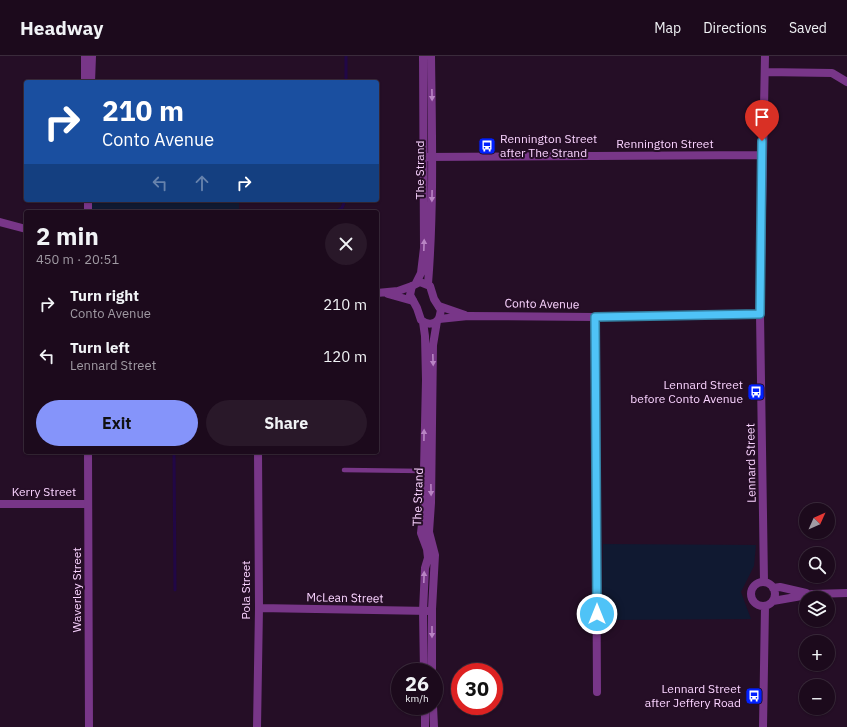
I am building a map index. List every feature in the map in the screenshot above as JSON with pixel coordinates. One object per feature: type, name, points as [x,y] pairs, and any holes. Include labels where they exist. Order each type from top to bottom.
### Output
[{"type":"street","name":"The Strand","points":[[414,284],[422,268],[424,248],[423,56]]},
{"type":"street","name":"The Strand","points":[[428,284],[431,247],[432,56]]},
{"type":"street","name":"Lennard Street","points":[[764,582],[760,314],[765,56]]},
{"type":"street","points":[[85,80],[88,58]]},
{"type":"street","points":[[88,58],[91,80]]},
{"type":"street","points":[[765,72],[832,73],[847,82]]},
{"type":"street","name":"Rennington Street","points":[[423,157],[762,155]]},
{"type":"street","points":[[0,222],[24,228]]},
{"type":"street","points":[[381,293],[422,282],[428,284],[432,290],[434,299],[439,306]]},
{"type":"street","points":[[413,301],[410,295],[414,284]]},
{"type":"street","points":[[381,293],[413,301]]},
{"type":"street","name":"The Strand","points":[[413,301],[423,322],[425,336],[426,380],[423,515],[421,534],[427,549],[428,558],[425,568],[431,663]]},
{"type":"street","name":"The Strand","points":[[424,663],[427,611],[435,555],[429,532],[431,503],[433,345],[441,312],[439,306]]},
{"type":"street","name":"Conto Avenue","points":[[439,306],[468,316]]},
{"type":"street","name":"Conto Avenue","points":[[423,322],[429,324],[438,320],[468,316],[595,317],[760,314]]},
{"type":"street","points":[[595,317],[597,692]]},
{"type":"street","name":"Waverley Street","points":[[88,454],[89,727]]},
{"type":"street","name":"Pola Street","points":[[257,727],[259,608],[258,454]]},
{"type":"street","name":"Kerry Street","points":[[0,504],[88,504]]},
{"type":"street","points":[[799,591],[773,588],[764,582],[760,582],[753,587],[750,594],[753,602],[760,606],[765,606],[773,601],[799,596]]},
{"type":"street","points":[[773,588],[775,595],[773,601]]},
{"type":"street","points":[[835,593],[847,593]]},
{"type":"street","points":[[763,727],[765,606]]},
{"type":"street","name":"McLean Street","points":[[259,608],[427,611]]},
{"type":"street","points":[[425,715],[425,727]]},
{"type":"street","points":[[433,715],[434,727]]},
{"type":"lane","points":[[344,470],[423,471]]},
{"type":"shaded area","points":[[88,202],[239,202],[239,210],[88,210]]},
{"type":"shaded area","points":[[603,544],[756,545],[754,566],[741,592],[751,619],[602,620]]},
{"type":"waterway","points":[[346,56],[346,80]]},
{"type":"waterway","points":[[338,210],[342,208],[344,202]]},
{"type":"waterway","points":[[174,454],[175,590]]},
{"type":"place","name":"Rennington Street after The Strand","points":[[487,146]]},
{"type":"place","name":"Lennard Street before Conto Avenue","points":[[756,392]]},
{"type":"place","name":"Lennard Street after Jeffery Road","points":[[754,696]]},
{"type":"route","points":[[597,614],[595,317],[760,314],[762,141]]}]
